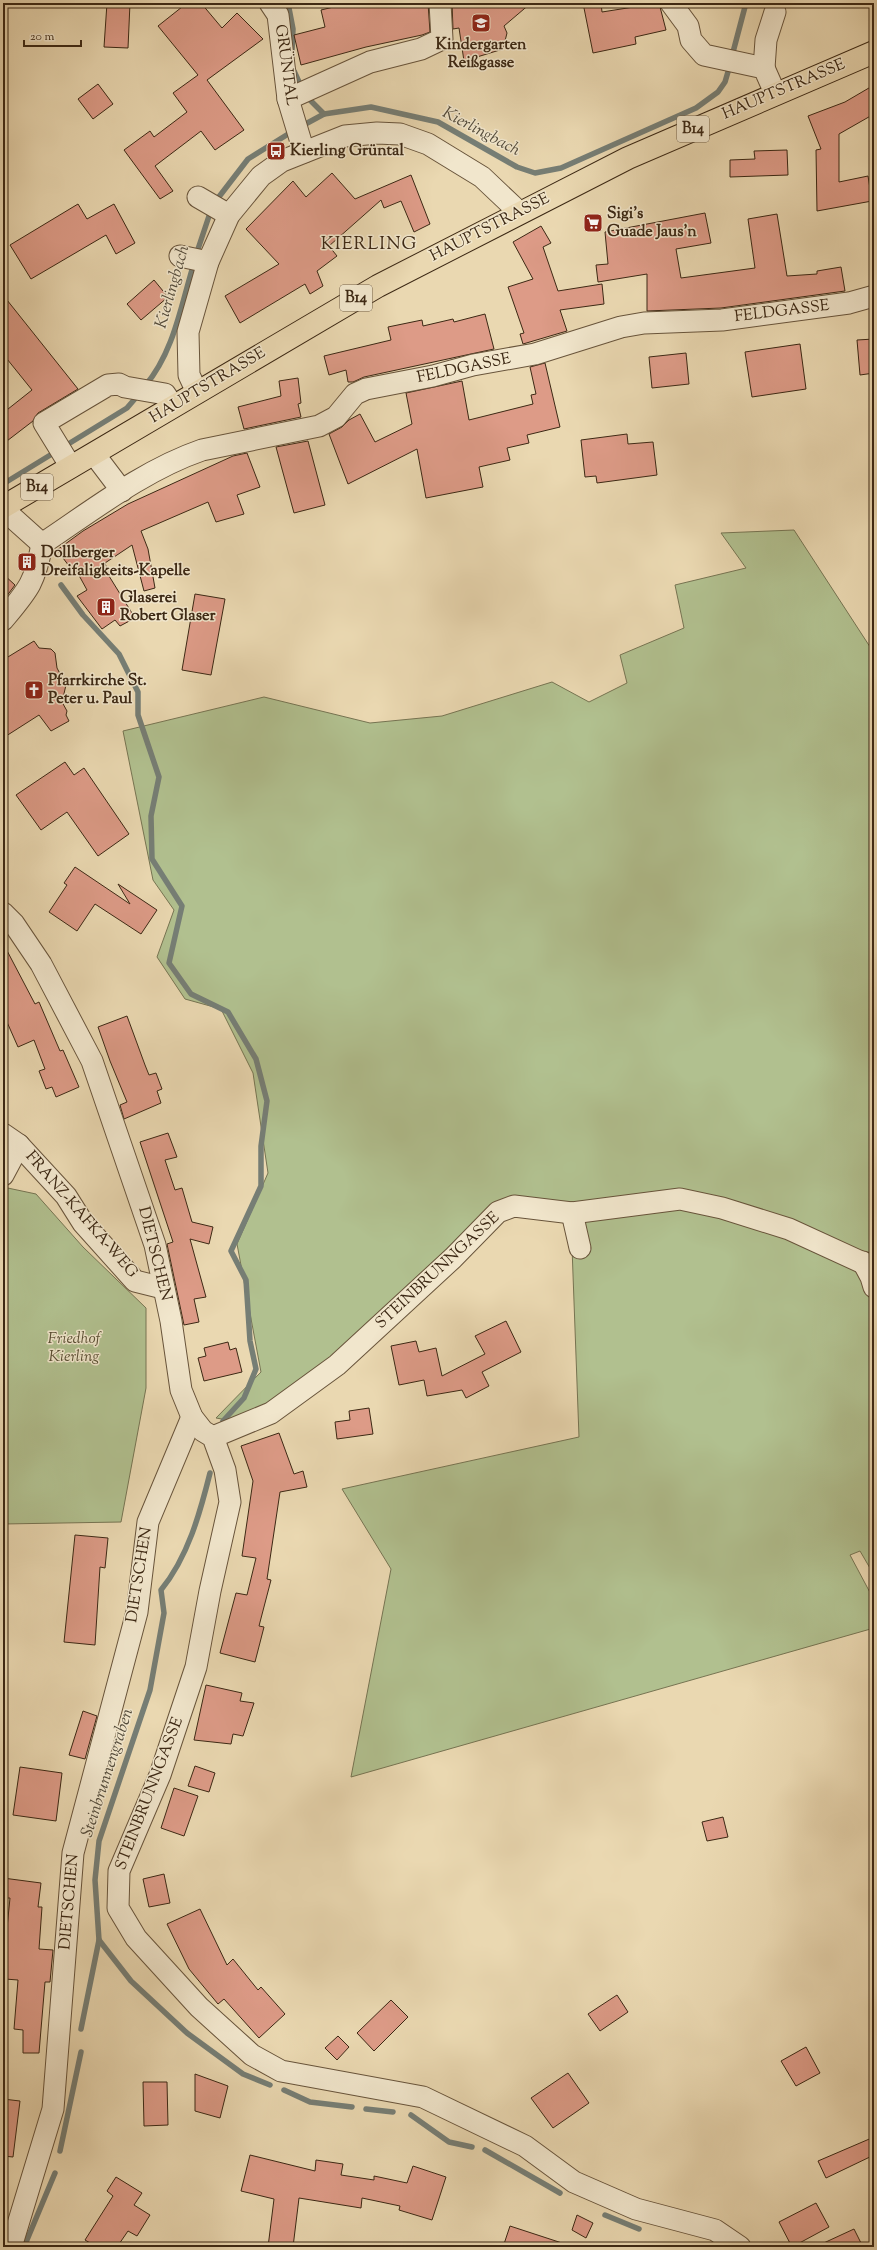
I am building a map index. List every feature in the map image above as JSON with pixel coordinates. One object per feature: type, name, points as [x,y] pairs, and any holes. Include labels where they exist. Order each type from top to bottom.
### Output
[{"type":"main road","name":"HAUPTSTRASSE","points":[[3,508],[68,461],[94,454],[378,286],[519,212],[628,158],[872,52]]},
{"type":"street","name":"GRÜNTAL","points":[[270,3],[278,15],[289,104],[302,143]]},
{"type":"street","points":[[289,104],[370,62],[421,50],[442,39],[440,3]]},
{"type":"street","points":[[671,3],[688,26],[690,40],[704,55],[764,68]]},
{"type":"street","points":[[775,12],[766,40],[764,68],[775,93]]},
{"type":"street","points":[[197,392],[189,375],[188,332],[208,262],[229,215],[261,176],[282,161],[302,143],[345,136],[377,133],[400,134],[428,144],[482,177],[519,212]]},
{"type":"street","points":[[198,197],[229,215]]},
{"type":"street","points":[[180,256],[208,262]]},
{"type":"street","name":"FELDGASSE","points":[[122,491],[184,456],[196,452],[329,422],[355,394],[366,389],[433,376],[473,365],[535,354],[621,327],[644,324],[722,320],[849,303],[874,296]]},
{"type":"street","points":[[68,461],[44,423],[108,385],[119,384],[125,387],[165,394],[173,406]]},
{"type":"street","points":[[3,620],[28,591],[37,571],[42,544],[122,491],[94,454]]},
{"type":"street","points":[[3,508],[42,544]]},
{"type":"street","name":"DIETSCHEN","points":[[3,913],[14,924],[41,964],[92,1061],[155,1245],[171,1320],[181,1390],[192,1418],[148,1522],[137,1612],[73,1853],[53,2109],[12,2247]]},
{"type":"street","points":[[3,1175],[11,1139]]},
{"type":"street","name":"FRANZ-KAFKA-WEG","points":[[11,1139],[66,1196],[83,1223],[135,1281],[163,1288]]},
{"type":"street","name":"STEINBRUNNGASSE","points":[[212,1437],[271,1413],[337,1365],[453,1258],[498,1212],[514,1206],[572,1213],[680,1199],[722,1208],[789,1229],[868,1265]]},
{"type":"street","points":[[572,1213],[580,1248]]},
{"type":"street","points":[[868,1265],[874,1287]]},
{"type":"street","name":"STEINBRUNNGASSE","points":[[192,1418],[203,1431],[212,1437],[225,1470],[230,1502],[210,1591],[196,1667],[160,1774],[119,1872],[118,1908],[136,1938],[199,2007],[252,2055],[281,2071],[423,2097],[525,2146],[574,2182],[636,2209],[715,2230],[740,2247]]},
{"type":"green space","points":[[794,530],[874,653],[874,1575],[860,1551],[850,1555],[874,1600],[874,1628],[351,1777],[391,1569],[342,1489],[579,1437],[571,1220],[489,1207],[451,1256],[335,1361],[239,1422],[216,1418],[261,1372],[237,1244],[268,1173],[253,1073],[221,1009],[185,999],[157,957],[174,910],[153,880],[123,731],[264,697],[370,723],[442,716],[552,682],[589,702],[627,683],[620,655],[684,628],[675,585],[746,568],[721,533]]},
{"type":"green space","name":"Friedhof Kierling","points":[[3,1187],[36,1194],[83,1247],[146,1308],[146,1388],[121,1522],[3,1524]]},
{"type":"building","points":[[107,3],[130,3],[128,48],[104,47]]},
{"type":"building","points":[[187,3],[201,3],[222,28],[237,13],[263,39],[207,80],[244,130],[215,150],[201,131],[155,166],[173,191],[160,199],[124,150],[150,131],[154,137],[187,112],[173,93],[198,75],[158,26]]},
{"type":"building","points":[[350,3],[428,3],[430,32],[366,47],[301,65],[294,35],[325,27],[321,10]]},
{"type":"building","name":"Kindergarten Reißgasse","points":[[452,3],[531,3],[504,26],[507,33],[503,49],[464,61],[459,28],[453,29]]},
{"type":"building","points":[[583,3],[601,3],[602,12],[659,3],[666,30],[635,37],[636,44],[593,53]]},
{"type":"building","points":[[98,84],[113,104],[93,119],[78,99]]},
{"type":"building","points":[[874,85],[874,114],[839,134],[839,182],[868,176],[872,201],[817,211],[816,150],[821,149],[808,116],[845,102]]},
{"type":"building","points":[[787,150],[788,175],[730,177],[730,160],[755,159],[754,151]]},
{"type":"building","points":[[332,173],[355,199],[411,175],[430,224],[414,232],[401,201],[384,208],[381,200],[329,246],[337,256],[317,271],[323,286],[310,294],[305,284],[240,323],[225,296],[279,264],[246,229],[293,181],[306,197]]},
{"type":"building","points":[[78,204],[87,219],[114,204],[135,243],[116,254],[106,235],[31,279],[10,245]]},
{"type":"building","points":[[705,213],[711,243],[676,249],[681,278],[755,268],[748,219],[777,214],[787,276],[817,274],[817,271],[841,267],[845,291],[721,308],[647,311],[647,274],[598,282],[596,265],[608,264],[605,232]]},
{"type":"building","points":[[541,226],[551,243],[543,247],[558,291],[602,284],[604,304],[560,310],[567,331],[523,344],[520,334],[524,333],[508,287],[533,279],[513,242]]},
{"type":"building","points":[[154,280],[168,297],[141,320],[127,304]]},
{"type":"building","points":[[3,295],[78,389],[38,413],[33,421],[3,444],[3,413],[32,390],[3,354]]},
{"type":"building","points":[[485,314],[494,349],[364,377],[353,382],[348,382],[346,370],[329,375],[324,356],[391,340],[388,327],[422,320],[423,326],[453,319],[454,322]]},
{"type":"building","points":[[874,339],[874,373],[860,375],[857,340]]},
{"type":"building","points":[[800,344],[806,389],[752,397],[745,352]]},
{"type":"building","points":[[686,353],[689,384],[652,388],[649,357]]},
{"type":"building","points":[[545,363],[560,427],[527,435],[529,443],[507,448],[510,460],[479,467],[483,487],[426,498],[417,449],[348,484],[329,434],[342,427],[349,420],[360,414],[375,442],[412,424],[406,393],[462,381],[469,420],[533,404],[531,395],[536,394],[530,367]]},
{"type":"building","points":[[298,378],[301,403],[298,404],[301,417],[244,429],[238,407],[281,396],[279,381]]},
{"type":"building","points":[[627,434],[628,444],[653,442],[657,475],[597,483],[596,476],[585,477],[581,440]]},
{"type":"building","points":[[308,441],[325,505],[294,513],[276,447]]},
{"type":"building","points":[[247,453],[260,487],[237,495],[244,514],[216,522],[208,502],[141,531],[148,549],[155,588],[144,591],[132,545],[105,563],[109,576],[135,618],[120,626],[115,620],[102,629],[77,596],[87,590],[76,570],[72,570],[57,550],[83,531],[128,504],[233,456]]},
{"type":"building","points":[[3,574],[15,585],[3,601]]},
{"type":"building","points":[[195,594],[225,599],[211,675],[182,670]]},
{"type":"building","name":"Pfarrkirche St. Peter u. Paul","points":[[34,641],[39,648],[51,649],[55,653],[57,668],[66,685],[62,702],[67,711],[66,715],[69,721],[51,731],[39,715],[3,738],[3,660]]},
{"type":"building","points":[[65,762],[74,775],[84,768],[129,834],[98,856],[67,812],[41,830],[16,795]]},
{"type":"building","points":[[75,867],[130,904],[118,884],[157,910],[141,934],[95,904],[77,931],[49,912],[67,885],[64,883]]},
{"type":"building","points":[[3,943],[35,1004],[39,1002],[60,1051],[63,1050],[79,1087],[56,1097],[52,1087],[46,1089],[39,1071],[45,1069],[34,1040],[18,1047],[3,1013]]},
{"type":"building","points":[[127,1016],[149,1075],[156,1073],[162,1089],[157,1091],[161,1103],[124,1119],[120,1105],[127,1102],[98,1027]]},
{"type":"building","points":[[168,1133],[177,1157],[165,1160],[175,1190],[182,1188],[192,1222],[213,1227],[209,1244],[190,1239],[206,1297],[194,1299],[199,1322],[184,1325],[167,1244],[173,1242],[140,1142]]},
{"type":"building","points":[[506,1321],[521,1352],[482,1372],[489,1386],[466,1398],[462,1390],[427,1396],[424,1380],[399,1385],[391,1346],[416,1341],[419,1352],[436,1348],[442,1376],[485,1354],[475,1336]]},
{"type":"building","points":[[228,1342],[230,1350],[236,1348],[242,1372],[204,1381],[198,1358],[206,1356],[204,1348]]},
{"type":"building","points":[[369,1408],[373,1434],[337,1439],[335,1422],[350,1420],[349,1411]]},
{"type":"building","points":[[279,1433],[294,1474],[303,1471],[307,1487],[280,1492],[267,1579],[271,1580],[259,1626],[264,1627],[255,1662],[220,1653],[236,1593],[247,1595],[256,1558],[242,1556],[253,1481],[241,1446]]},
{"type":"building","points":[[75,1535],[108,1538],[105,1568],[100,1567],[95,1645],[64,1642]]},
{"type":"building","points":[[206,1685],[242,1693],[240,1701],[254,1703],[243,1736],[233,1734],[231,1744],[194,1740]]},
{"type":"building","points":[[83,1711],[97,1716],[85,1759],[69,1755]]},
{"type":"building","points":[[195,1766],[215,1773],[209,1792],[188,1786]]},
{"type":"building","points":[[20,1767],[62,1773],[56,1821],[13,1815]]},
{"type":"building","points":[[174,1788],[198,1796],[184,1836],[161,1828]]},
{"type":"building","points":[[723,1817],[728,1837],[707,1841],[702,1822]]},
{"type":"building","points":[[164,1874],[170,1903],[149,1907],[143,1879]]},
{"type":"building","points":[[3,1878],[41,1883],[38,1907],[42,1907],[39,1949],[53,1950],[50,1982],[45,1982],[39,2053],[23,2053],[23,2030],[14,2029],[18,1980],[5,1979],[3,1927],[7,1928],[10,1898],[3,1898]]},
{"type":"building","points":[[200,1909],[227,1965],[233,1959],[258,1990],[261,1987],[285,2014],[259,2038],[224,1999],[218,2004],[189,1969],[167,1924]]},
{"type":"building","points":[[617,1995],[628,2012],[600,2031],[588,2014]]},
{"type":"building","points":[[391,2000],[408,2017],[374,2051],[357,2033]]},
{"type":"building","points":[[338,2036],[349,2047],[337,2060],[325,2048]]},
{"type":"building","points":[[806,2047],[820,2073],[796,2086],[781,2061]]},
{"type":"building","points":[[568,2073],[589,2103],[553,2128],[531,2098]]},
{"type":"building","points":[[195,2074],[228,2086],[220,2118],[195,2111]]},
{"type":"building","points":[[143,2082],[167,2082],[168,2125],[144,2126]]},
{"type":"building","points":[[3,2099],[20,2101],[13,2157],[3,2156]]},
{"type":"building","points":[[874,2137],[874,2155],[826,2178],[818,2161]]},
{"type":"building","points":[[250,2155],[315,2171],[316,2160],[343,2164],[341,2175],[374,2180],[374,2176],[407,2183],[413,2166],[446,2177],[432,2220],[399,2210],[400,2206],[362,2198],[361,2208],[299,2198],[293,2247],[268,2247],[274,2199],[241,2191]]},
{"type":"building","points":[[116,2177],[142,2193],[134,2205],[150,2215],[137,2236],[128,2231],[117,2247],[97,2247],[85,2240],[113,2196],[107,2191]]},
{"type":"building","points":[[816,2203],[829,2227],[792,2247],[779,2222]]},
{"type":"building","points":[[577,2215],[593,2223],[586,2238],[572,2230]]},
{"type":"building","points":[[510,2226],[565,2244],[565,2247],[503,2247]]},
{"type":"building","points":[[854,2229],[863,2247],[815,2247]]},
{"type":"waterway","points":[[288,3],[293,29],[292,50]]},
{"type":"waterway","name":"Kierlingbach","points":[[732,56],[746,3]]},
{"type":"waterway","name":"Kierlingbach","points":[[300,127],[324,114],[371,107],[438,122],[517,167],[535,173],[561,168],[696,108],[718,92],[725,82],[730,65]]},
{"type":"waterway","points":[[294,71],[299,82]]},
{"type":"waterway","points":[[310,100],[324,114]]},
{"type":"waterway","name":"Kierlingbach","points":[[215,202],[248,159],[293,131]]},
{"type":"waterway","name":"Kierlingbach","points":[[196,255],[211,210]]},
{"type":"waterway","name":"Kierlingbach","points":[[145,386],[155,373],[176,328],[194,263]]},
{"type":"waterway","name":"Kierlingbach","points":[[3,484],[127,408],[139,394]]},
{"type":"waterway","name":"Steinbrunnengraben","points":[[61,585],[83,615],[119,654],[138,692],[138,715],[159,777],[151,816],[152,859],[182,906],[169,963],[191,994],[228,1012],[256,1059],[267,1101],[261,1146],[261,1186],[231,1251],[246,1280],[250,1341],[256,1369],[244,1398],[223,1421]]},
{"type":"waterway","name":"Steinbrunnengraben","points":[[210,1473],[202,1504],[186,1549],[179,1563],[161,1590],[164,1613],[150,1690],[99,1841],[95,1880],[99,1940],[131,1981],[187,2033],[243,2074],[270,2085]]},
{"type":"waterway","points":[[81,2029],[99,1940]]},
{"type":"waterway","points":[[60,2151],[81,2052]]},
{"type":"waterway","name":"Steinbrunnengraben","points":[[284,2090],[310,2102],[352,2107]]},
{"type":"waterway","name":"Steinbrunnengraben","points":[[366,2109],[393,2112]]},
{"type":"waterway","name":"Steinbrunnengraben","points":[[411,2115],[449,2142],[472,2147]]},
{"type":"waterway","name":"Steinbrunnengraben","points":[[485,2150],[560,2193]]},
{"type":"waterway","points":[[24,2247],[55,2173]]},
{"type":"waterway","name":"Steinbrunnengraben","points":[[605,2215],[639,2229]]},
{"type":"place","name":"Kindergarten Reißgasse","points":[[481,23]]},
{"type":"place","name":"Kierling Grüntal","points":[[276,151]]},
{"type":"place","name":"Sigi's Guade Jaus'n","points":[[593,223]]},
{"type":"place","name":"Dollberger Dreifaligkeits-Kapelle","points":[[27,562]]},
{"type":"place","name":"Glaserei Robert Glaser","points":[[106,607]]},
{"type":"place","name":"Pfarrkirche St. Peter u. Paul","points":[[34,690]]},
{"type":"district","name":"KIERLING","points":[[369,245]]}]
